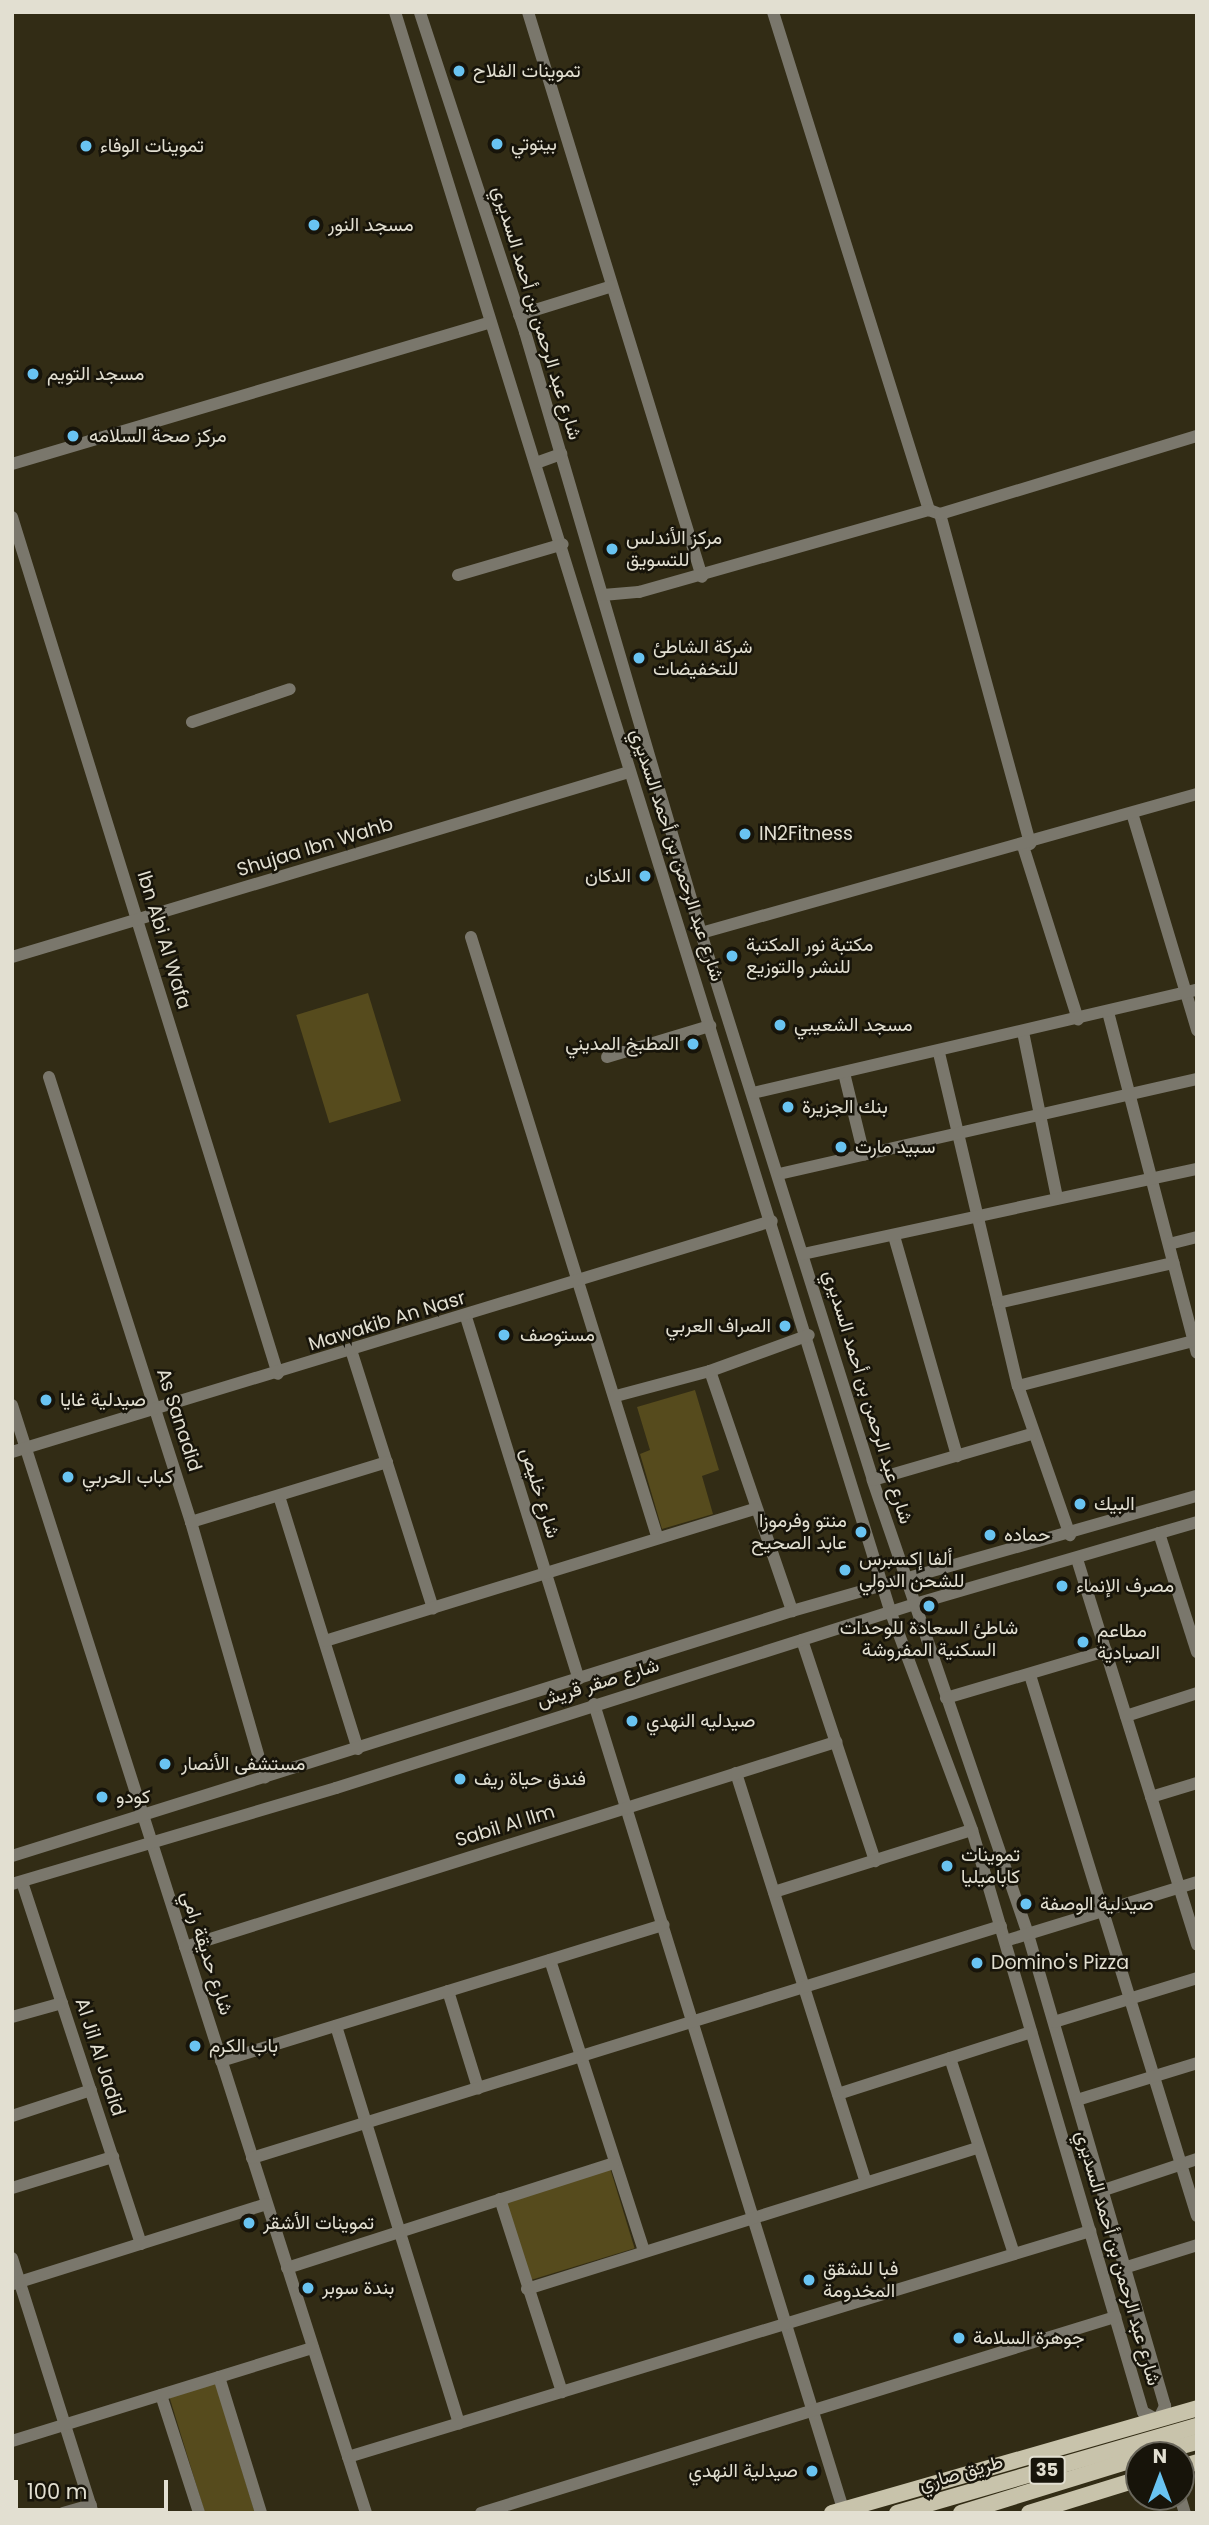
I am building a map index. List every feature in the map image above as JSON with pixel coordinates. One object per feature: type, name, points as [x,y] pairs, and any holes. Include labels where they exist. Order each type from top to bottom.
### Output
[{"type":"main road","points":[[838,2511],[1197,2408]]},
{"type":"main road","name":"طريق صاري","points":[[897,2513],[1197,2426]]},
{"type":"main road","name":"طريق صاري","points":[[961,2513],[1125,2462]]},
{"type":"main road","points":[[1029,2513],[1125,2483]]},
{"type":"street","name":"شارع عبد الرحمن بن أحمد السديري","points":[[395,12],[490,321],[563,544],[629,772],[808,1335],[891,1613],[972,1830],[1143,2412],[1158,2420],[1165,2406],[1127,2267],[1028,1934],[873,1480],[779,1174],[701,933],[519,315],[420,12]]},
{"type":"street","points":[[528,12],[702,576]]},
{"type":"street","points":[[773,12],[934,512],[1026,845],[1078,1019]]},
{"type":"street","points":[[519,315],[612,286]]},
{"type":"street","points":[[12,464],[490,321]]},
{"type":"street","points":[[603,595],[639,592],[702,576],[1197,436]]},
{"type":"street","points":[[536,463],[561,454]]},
{"type":"street","name":"Ibn Abi Al Wafa","points":[[12,517],[140,918],[278,1374]]},
{"type":"street","points":[[458,575],[563,544]]},
{"type":"street","points":[[192,722],[290,688]]},
{"type":"street","name":"Shujaa Ibn Wahb","points":[[12,957],[629,772]]},
{"type":"street","points":[[701,933],[1026,845],[1197,793]]},
{"type":"street","points":[[1132,813],[1191,992],[1197,1030]]},
{"type":"street","points":[[471,937],[578,1284],[616,1396],[657,1536]]},
{"type":"street","points":[[753,1093],[939,1053],[1191,992]]},
{"type":"street","points":[[1017,1386],[1196,1345],[1108,1012]]},
{"type":"street","points":[[607,1057],[710,1026]]},
{"type":"street","points":[[1023,1032],[1057,1198]]},
{"type":"street","points":[[939,1053],[1017,1386],[1031,1434],[1070,1535]]},
{"type":"street","points":[[844,1073],[864,1155]]},
{"type":"street","name":"As Sanadid","points":[[49,1077],[191,1521],[265,1778]]},
{"type":"street","points":[[779,1174],[957,1132],[1130,1097],[1197,1079]]},
{"type":"street","points":[[803,1254],[894,1236],[975,1214],[1197,1169]]},
{"type":"street","name":"Mawakib An Nasr","points":[[12,1452],[352,1353],[772,1222]]},
{"type":"street","points":[[894,1236],[957,1456]]},
{"type":"street","points":[[1169,1244],[1197,1237]]},
{"type":"street","points":[[999,1303],[1173,1263]]},
{"type":"street","name":"شارع خليص","points":[[466,1317],[579,1679]]},
{"type":"street","points":[[616,1396],[710,1371],[808,1335]]},
{"type":"street","points":[[352,1353],[433,1608]]},
{"type":"street","points":[[710,1371],[792,1611]]},
{"type":"street","name":"شارع حديقة رامي","points":[[12,1405],[366,2513]]},
{"type":"street","points":[[873,1480],[1031,1434]]},
{"type":"street","points":[[191,1521],[387,1462]]},
{"type":"street","points":[[279,1496],[358,1749]]},
{"type":"street","points":[[1193,1497],[1197,1522]]},
{"type":"street","name":"شارع صقر قريش","points":[[12,1856],[144,1817],[792,1611],[884,1588],[1193,1497]]},
{"type":"street","points":[[325,1641],[657,1536],[755,1509]]},
{"type":"street","name":"شارع صقر قريش","points":[[17,1883],[915,1604],[1197,1522]]},
{"type":"street","points":[[1159,1533],[1197,1652]]},
{"type":"street","points":[[1077,1559],[1197,1945]]},
{"type":"street","points":[[802,1640],[875,1861]]},
{"type":"street","points":[[946,1698],[1106,1651]]},
{"type":"street","points":[[1030,1675],[1105,1910],[1197,2216]]},
{"type":"street","points":[[1126,1716],[1197,1693]]},
{"type":"street","points":[[594,1704],[813,2410],[838,2511]]},
{"type":"street","name":"Sabil Al llm","points":[[185,1947],[836,1742]]},
{"type":"street","points":[[736,1773],[866,2182]]},
{"type":"street","points":[[1151,1797],[1197,1783]]},
{"type":"street","points":[[774,1892],[972,1830]]},
{"type":"street","points":[[1005,1941],[1197,1882]]},
{"type":"street","name":"Al Jil Al Jadid","points":[[17,1883],[62,2003],[141,2244]]},
{"type":"street","points":[[221,2061],[664,1925]]},
{"type":"street","points":[[252,2158],[1000,1926]]},
{"type":"street","points":[[550,1960],[644,2251]]},
{"type":"street","points":[[1054,2022],[1197,1978]]},
{"type":"street","points":[[448,1991],[478,2088]]},
{"type":"street","points":[[12,2017],[62,2003]]},
{"type":"street","points":[[336,2026],[460,2423]]},
{"type":"street","points":[[838,2094],[1031,2032]]},
{"type":"street","points":[[950,2058],[1014,2254]]},
{"type":"street","points":[[1077,2100],[1197,2063]]},
{"type":"street","points":[[12,2116],[91,2090]]},
{"type":"street","points":[[527,2289],[753,2216],[978,2148]]},
{"type":"street","points":[[12,2188],[113,2157]]},
{"type":"street","points":[[1104,2190],[1197,2159]]},
{"type":"street","points":[[288,2268],[614,2162]]},
{"type":"street","points":[[500,2199],[562,2392]]},
{"type":"street","points":[[16,2283],[267,2204]]},
{"type":"street","points":[[348,2457],[1090,2231]]},
{"type":"street","points":[[1127,2267],[1197,2245]]},
{"type":"street","points":[[12,2258],[16,2283],[92,2509],[63,2513]]},
{"type":"street","points":[[481,2513],[1115,2317]]},
{"type":"street","points":[[1125,2351],[1148,2345]]},
{"type":"street","points":[[12,2441],[313,2348]]},
{"type":"street","points":[[219,2377],[261,2513]]},
{"type":"street","points":[[161,2395],[200,2513]]},
{"type":"shaded area","points":[[368,993],[401,1101],[329,1123],[296,1015]]},
{"type":"shaded area","points":[[695,1390],[719,1470],[702,1476],[713,1514],[662,1529],[640,1454],[650,1450],[637,1407]]},
{"type":"shaded area","points":[[610,2168],[635,2248],[528,2281],[504,2200]]},
{"type":"shaded area","points":[[215,2382],[255,2513],[205,2513],[169,2396]]},
{"type":"place","name":"تموينات الفلاح","points":[[459,71]]},
{"type":"place","name":"بيتوتي","points":[[497,144]]},
{"type":"place","name":"تموينات الوفاء","points":[[86,146]]},
{"type":"place","name":"مسجد النور","points":[[314,225]]},
{"type":"place","name":"مسجد التويم","points":[[33,374]]},
{"type":"place","name":"مركز صحة السلامه","points":[[73,436]]},
{"type":"place","name":"مركز الأندلس للتسويق","points":[[612,549]]},
{"type":"place","name":"شركة الشاطئ للتخفيضات","points":[[639,658]]},
{"type":"place","name":"IN2Fitness","points":[[745,834]]},
{"type":"place","name":"الدكان","points":[[645,876]]},
{"type":"place","name":"مكتبة نور المكتبة للنشر والتوزيع","points":[[732,956]]},
{"type":"place","name":"مسجد الشعيبي","points":[[780,1025]]},
{"type":"place","name":"المطبخ المديني","points":[[693,1044]]},
{"type":"place","name":"بنك الجزيرة","points":[[788,1107]]},
{"type":"place","name":"سبيد مارت","points":[[841,1147]]},
{"type":"place","name":"الصراف العربي","points":[[785,1326]]},
{"type":"place","name":"مستوصف","points":[[504,1335]]},
{"type":"place","name":"صيدلية غايا","points":[[46,1400]]},
{"type":"place","name":"كباب الحربي","points":[[68,1477]]},
{"type":"place","name":"البيك","points":[[1080,1504]]},
{"type":"place","name":"منتو وفرموزا عابد الصحيح","points":[[861,1532]]},
{"type":"place","name":"حماده","points":[[990,1535]]},
{"type":"place","name":"ألفا إكسبرس للشحن الدولي","points":[[845,1570]]},
{"type":"place","name":"مصرف الإنماء","points":[[1062,1586]]},
{"type":"place","name":"شاطئ السعادة للوحدات السكنية المفروشة","points":[[929,1606]]},
{"type":"place","name":"مطاعم الصيادية","points":[[1083,1642]]},
{"type":"place","name":"صيدليه النهدي","points":[[632,1721]]},
{"type":"place","name":"مستشفى الأنصار","points":[[165,1764]]},
{"type":"place","name":"فندق حياة ريف","points":[[460,1779]]},
{"type":"place","name":"كودو","points":[[102,1797]]},
{"type":"place","name":"تموينات كاباميليا","points":[[947,1866]]},
{"type":"place","name":"صيدلية الوصفة","points":[[1026,1904]]},
{"type":"place","name":"Domino's Pizza","points":[[977,1963]]},
{"type":"place","name":"باب الكرم","points":[[195,2046]]},
{"type":"place","name":"تموينات الأشقر","points":[[249,2223]]},
{"type":"place","name":"فبا للشقق المخدومة","points":[[809,2280]]},
{"type":"place","name":"بندة سوبر","points":[[308,2288]]},
{"type":"place","name":"جوهرة السلامة","points":[[959,2338]]},
{"type":"place","name":"صيدلية النهدي","points":[[812,2471]]}]
